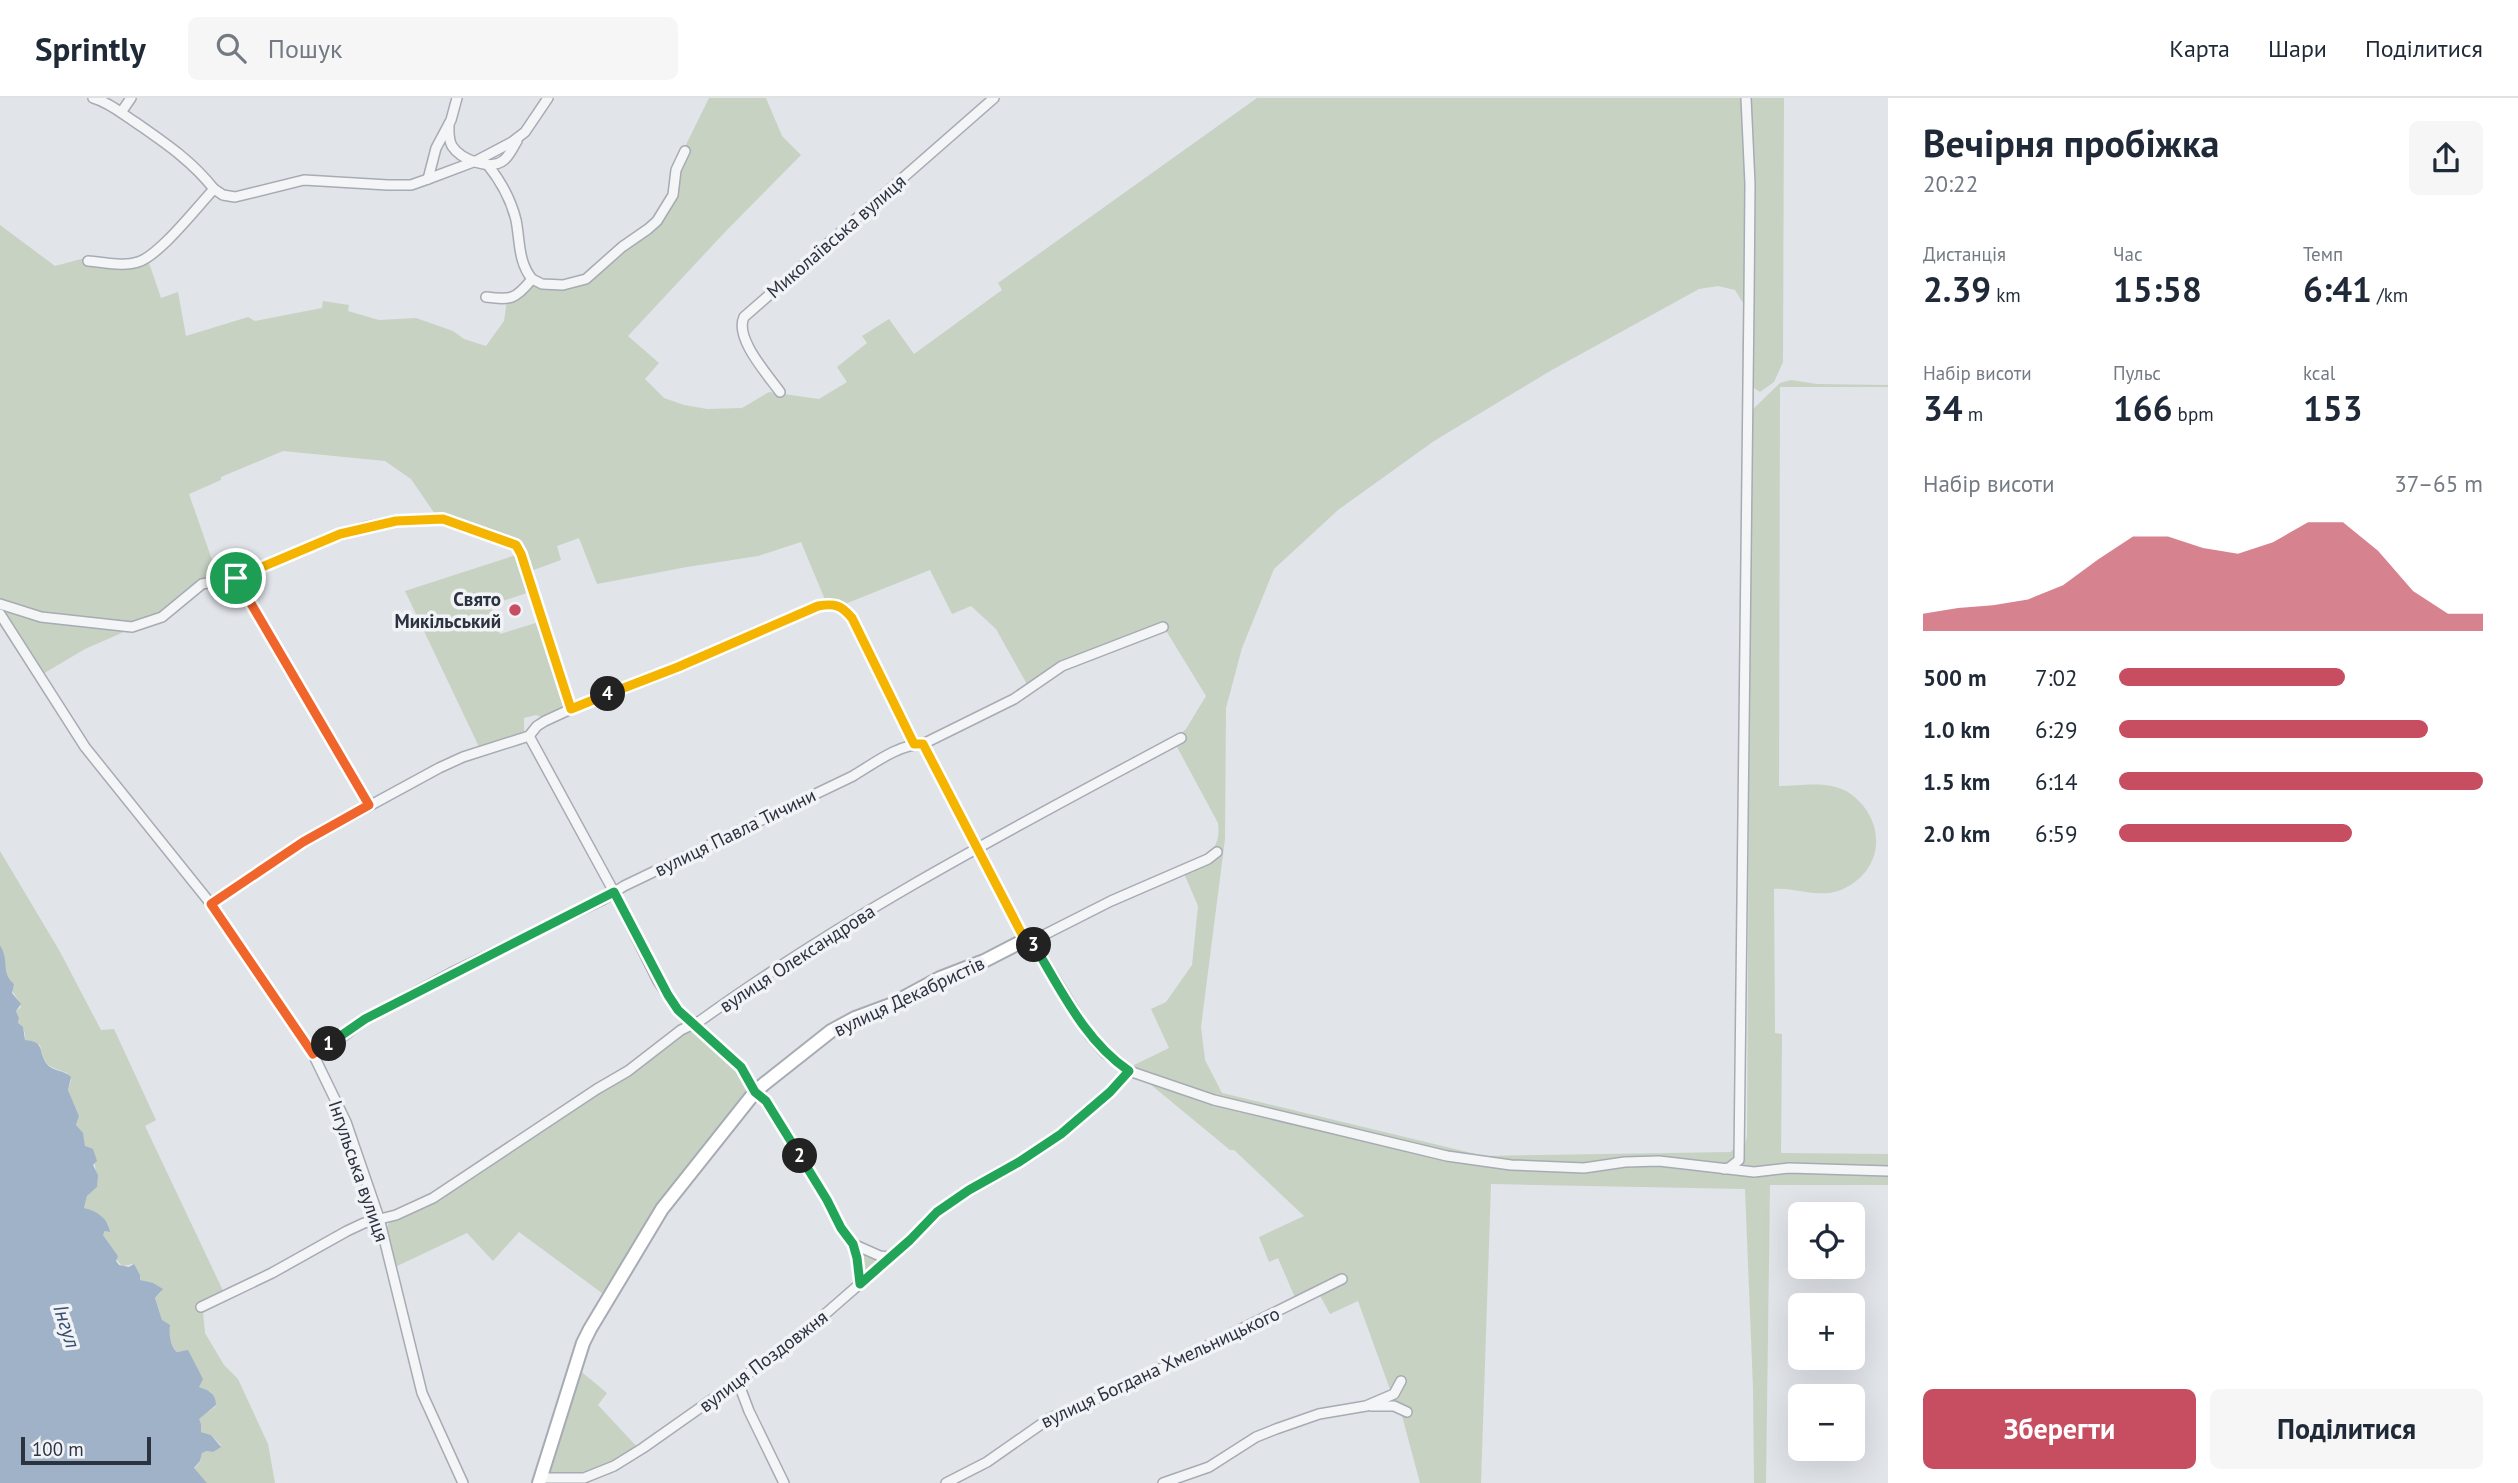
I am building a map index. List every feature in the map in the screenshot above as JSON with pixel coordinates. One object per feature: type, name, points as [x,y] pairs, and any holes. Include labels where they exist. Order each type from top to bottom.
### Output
[{"type":"street","points":[[93,98],[121,111],[188,159],[214,189],[223,195],[235,197],[304,180],[387,186],[411,185],[476,161],[520,136]]},
{"type":"street","points":[[121,111],[131,98]]},
{"type":"street","points":[[428,179],[436,148],[449,124],[457,98]]},
{"type":"street","points":[[449,124],[452,146],[464,157],[487,164],[501,162],[548,98]]},
{"type":"street","name":"Миколаївська вулиця","points":[[780,392],[745,341],[741,328],[744,317],[994,98]]},
{"type":"street","points":[[1740,1171],[1750,184],[1746,98]]},
{"type":"street","points":[[487,164],[511,205],[523,265],[531,279],[542,284],[563,285],[586,279],[657,221],[673,195],[676,170],[685,151]]},
{"type":"street","points":[[88,261],[127,264],[142,261],[167,239],[214,189]]},
{"type":"street","points":[[486,297],[515,297],[531,279]]},
{"type":"street","points":[[0,604],[41,617],[132,627],[162,617],[202,584],[236,578],[340,534],[396,521],[443,519],[516,545],[571,709]]},
{"type":"street","points":[[236,578],[369,805]]},
{"type":"street","points":[[211,904],[303,842],[463,757],[529,736],[537,726],[571,709],[678,667],[818,606],[832,603],[844,609],[852,618],[918,744],[1028,941],[1090,1036],[1106,1054],[1129,1071],[1214,1100],[1408,1147],[1511,1166],[1584,1168],[1625,1162],[1658,1161],[1754,1172],[1789,1168],[1888,1171]]},
{"type":"street","name":"Інгульська вулиця","points":[[0,614],[85,747],[211,904],[313,1054],[346,1122],[379,1218],[422,1393],[463,1483]]},
{"type":"street","name":"вулиця Павла Тичини","points":[[313,1054],[377,1012],[614,892],[1014,699],[1062,666],[1163,627]]},
{"type":"street","points":[[529,736],[659,981],[678,1010],[741,1067],[755,1092],[766,1101],[853,1244],[860,1284]]},
{"type":"street","name":"вулиця Олександрова","points":[[201,1307],[272,1273],[347,1231],[379,1218],[396,1216],[433,1198],[628,1071],[681,1030],[814,944],[978,848],[1181,738]]},
{"type":"street","name":"вулиця Декабристів","points":[[539,1480],[583,1343],[590,1329],[662,1209],[755,1092],[831,1031],[855,1018],[890,1005],[940,978],[1028,941],[1208,859],[1217,852]]},
{"type":"street","name":"вулиця Поздовжня","points":[[539,1480],[584,1478],[614,1465],[738,1382],[792,1343],[951,1201],[1061,1134],[1110,1092],[1129,1071]]},
{"type":"street","points":[[1724,1169],[1739,1160]]},
{"type":"street","points":[[853,1244],[880,1256],[890,1257]]},
{"type":"street","name":"вулиця Богдана Хмельницького","points":[[946,1483],[987,1462],[1050,1418],[1124,1387],[1342,1279]]},
{"type":"street","points":[[1366,1406],[1394,1394],[1401,1381]]},
{"type":"street","points":[[738,1382],[748,1411],[784,1483]]},
{"type":"street","points":[[1163,1483],[1209,1468],[1256,1437],[1319,1414],[1366,1406],[1394,1406],[1407,1412]]},
{"type":"green space","points":[[709,98],[766,98],[782,136],[801,155],[628,336],[659,363],[645,379],[664,398],[707,409],[742,408],[769,392],[819,399],[847,382],[837,367],[867,343],[862,336],[889,319],[914,354],[1002,290],[998,283],[1257,98],[1743,98],[1749,194],[1737,1157],[1728,1165],[1488,1162],[1216,1097],[1130,1067],[1169,1048],[1151,1009],[1166,1002],[1192,965],[1198,906],[1183,871],[1210,853],[1218,833],[1218,823],[1176,745],[1179,735],[1186,729],[1206,696],[1162,624],[1028,686],[996,629],[971,606],[952,614],[930,570],[845,604],[846,608],[826,602],[801,542],[758,556],[597,584],[579,538],[557,546],[561,560],[528,572],[517,544],[437,517],[411,479],[385,461],[283,451],[221,477],[221,480],[189,494],[220,577],[202,585],[174,610],[85,649],[41,675],[0,608],[0,225],[55,266],[85,258],[88,263],[148,260],[161,298],[178,292],[186,336],[248,317],[255,321],[322,308],[323,301],[349,305],[348,311],[379,320],[416,318],[486,346],[504,321],[507,300],[538,281],[577,281],[656,220],[673,189],[674,169]],"holes":[[[1718,286],[1735,290],[1743,303],[1737,1143],[1731,1152],[1484,1156],[1222,1093],[1205,1060],[1201,1027],[1225,839],[1226,708],[1242,648],[1274,569],[1338,510],[1434,441],[1550,371],[1699,289]]]},
{"type":"green space","points":[[1748,98],[1784,98],[1783,362],[1774,382],[1760,392],[1751,386]]},
{"type":"green space","points":[[1791,380],[1817,384],[1888,387],[1780,387],[1779,786],[1823,785],[1848,792],[1861,803],[1870,816],[1876,845],[1873,859],[1865,872],[1854,883],[1838,891],[1814,893],[1774,889],[1775,1033],[1782,1034],[1781,1153],[1888,1154],[1888,1168],[1758,1169],[1742,1167],[1741,1163],[1747,1136],[1751,411],[1780,383]]},
{"type":"green space","points":[[519,554],[530,592],[490,605],[500,634],[539,622],[567,699],[566,708],[544,718],[536,715],[524,718],[524,734],[480,749],[405,591]]},
{"type":"green space","points":[[0,851],[59,950],[101,1030],[114,1029],[156,1120],[145,1126],[226,1297],[203,1312],[205,1333],[224,1365],[238,1379],[268,1444],[275,1483],[207,1483],[194,1469],[200,1462],[202,1453],[213,1452],[221,1445],[211,1435],[201,1432],[198,1419],[216,1406],[211,1392],[199,1387],[196,1367],[181,1351],[177,1352],[173,1347],[170,1327],[162,1320],[155,1298],[161,1292],[160,1289],[140,1280],[133,1264],[122,1266],[103,1235],[109,1226],[107,1222],[99,1214],[84,1208],[87,1196],[97,1187],[97,1178],[94,1154],[85,1146],[83,1134],[76,1125],[79,1116],[68,1090],[71,1080],[67,1073],[48,1065],[40,1045],[25,1040],[16,1011],[21,1007],[3,972],[3,952],[0,945]]},
{"type":"green space","points":[[693,1029],[735,1064],[746,1082],[748,1092],[606,1296],[519,1232],[493,1261],[467,1233],[395,1267],[386,1228],[391,1220],[682,1032]]},
{"type":"green space","points":[[1144,1079],[1481,1164],[1625,1164],[1888,1174],[1888,1185],[1770,1185],[1766,1483],[1754,1483],[1745,1189],[1491,1184],[1481,1483],[1420,1483],[1401,1412],[1395,1408],[1365,1408],[1391,1392],[1358,1301],[1330,1314],[1317,1290],[1296,1300],[1278,1258],[1269,1262],[1259,1237],[1304,1216],[1234,1150],[1230,1150]]},
{"type":"green space","points":[[856,1248],[884,1258],[862,1280]]},
{"type":"green space","points":[[578,1369],[607,1393],[598,1405],[638,1448],[584,1476],[547,1476]]},
{"type":"water","name":"Інгул","points":[[0,945],[7,975],[14,984],[12,993],[21,1004],[16,1011],[25,1040],[40,1047],[48,1066],[71,1077],[68,1090],[79,1116],[76,1125],[83,1133],[85,1146],[93,1149],[97,1161],[93,1165],[98,1175],[97,1187],[87,1196],[84,1208],[97,1213],[107,1223],[110,1232],[105,1231],[103,1235],[118,1256],[116,1261],[119,1265],[129,1267],[134,1264],[140,1280],[163,1289],[155,1298],[162,1320],[170,1325],[173,1347],[177,1352],[188,1350],[203,1379],[199,1387],[215,1398],[216,1405],[199,1419],[201,1432],[211,1435],[221,1447],[213,1452],[202,1453],[194,1468],[207,1483],[0,1483]]},
{"type":"place","name":"Свято Микільський","points":[[515,610]]},
{"type":"route","points":[[443,519],[510,542],[516,545],[521,554],[571,709],[678,667],[818,606],[832,603],[839,605],[852,618],[914,744],[923,744],[1025,940],[1032,941],[1090,1036],[1106,1054],[1129,1071],[1110,1092],[1061,1134],[937,1212],[860,1284],[853,1244],[766,1101],[755,1092],[741,1067],[678,1010],[659,981],[614,892],[365,1019],[345,1035],[313,1054],[211,904],[303,842],[369,805],[236,578],[340,534],[396,521],[443,519]]}]
